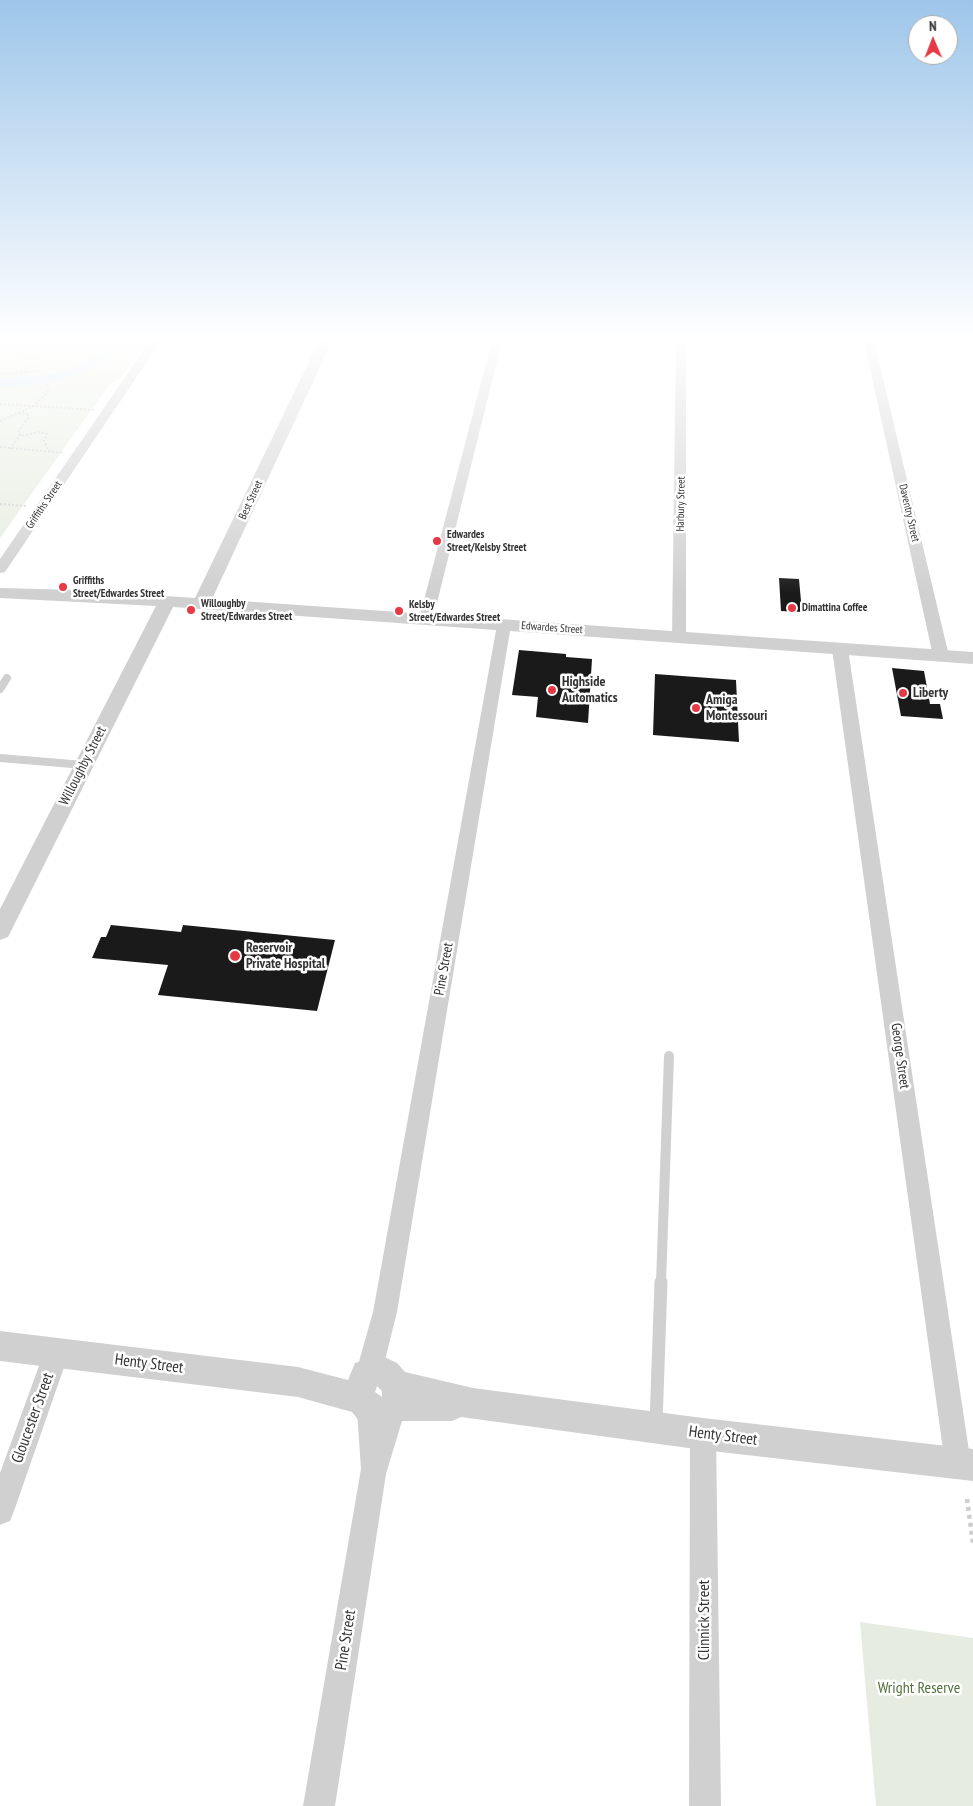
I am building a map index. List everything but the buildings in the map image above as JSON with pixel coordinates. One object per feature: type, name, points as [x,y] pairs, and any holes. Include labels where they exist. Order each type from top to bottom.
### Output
[{"type":"street","name":"Griffiths Street","points":[[0,569],[99,425]]},
{"type":"street","name":"Best Street","points":[[201,604],[286,425]]},
{"type":"street","points":[[426,619],[475,425]]},
{"type":"street","name":"Harbury Street","points":[[679,637],[681,425]]},
{"type":"street","name":"Daventry Street","points":[[888,425],[941,656]]},
{"type":"street","name":"Edwardes Street","points":[[0,587],[71,595]]},
{"type":"street","name":"Edwardes Street","points":[[0,593],[167,601],[973,658]]},
{"type":"street","name":"Willoughby Street","points":[[0,931],[167,601]]},
{"type":"street","name":"Pine Street","points":[[319,1806],[373,1474],[380,1391],[385,1361],[385,1312],[504,625]]},
{"type":"street","name":"George Street","points":[[840,649],[966,1464]]},
{"type":"street","name":"Henty Street","points":[[0,1346],[380,1391],[414,1407],[473,1404],[703,1434],[966,1464]]},
{"type":"street","name":"Gloucester Street","points":[[0,1511],[56,1353]]},
{"type":"street","name":"Clinnick Street","points":[[703,1434],[705,1806]]},
{"type":"lane","points":[[0,690],[7,678]]},
{"type":"lane","points":[[0,758],[84,765]]},
{"type":"lane","points":[[656,1427],[669,1056]]},
{"type":"path","points":[[21,434],[19,429],[22,425]]},
{"type":"path","points":[[10,448],[21,434]]},
{"type":"path","points":[[21,434],[47,434],[44,440],[46,448],[50,452]]},
{"type":"path","points":[[0,448],[61,453]]},
{"type":"path","points":[[0,504],[42,508]]},
{"type":"path","points":[[967,1499],[973,1543]]},
{"type":"green space","points":[[0,425],[81,425],[0,538]]},
{"type":"green space","name":"Wright Reserve","points":[[860,1622],[973,1638],[973,1806],[876,1806]]},
{"type":"place","name":"Edwardes Street/Kelsby Street","points":[[437,541]]},
{"type":"place","name":"Griffiths Street/Edwardes Street","points":[[63,587]]},
{"type":"place","name":"Dimattina Coffee","points":[[792,608]]},
{"type":"place","name":"Willoughby Street/Edwardes Street","points":[[191,610]]},
{"type":"place","name":"Kelsby Street/Edwardes Street","points":[[399,611]]},
{"type":"place","name":"Highside Automatics","points":[[552,690]]},
{"type":"place","name":"Liberty","points":[[903,693]]},
{"type":"place","name":"Amiga Montessouri","points":[[696,708]]},
{"type":"place","name":"Reservoir Private Hospital","points":[[235,956]]}]
